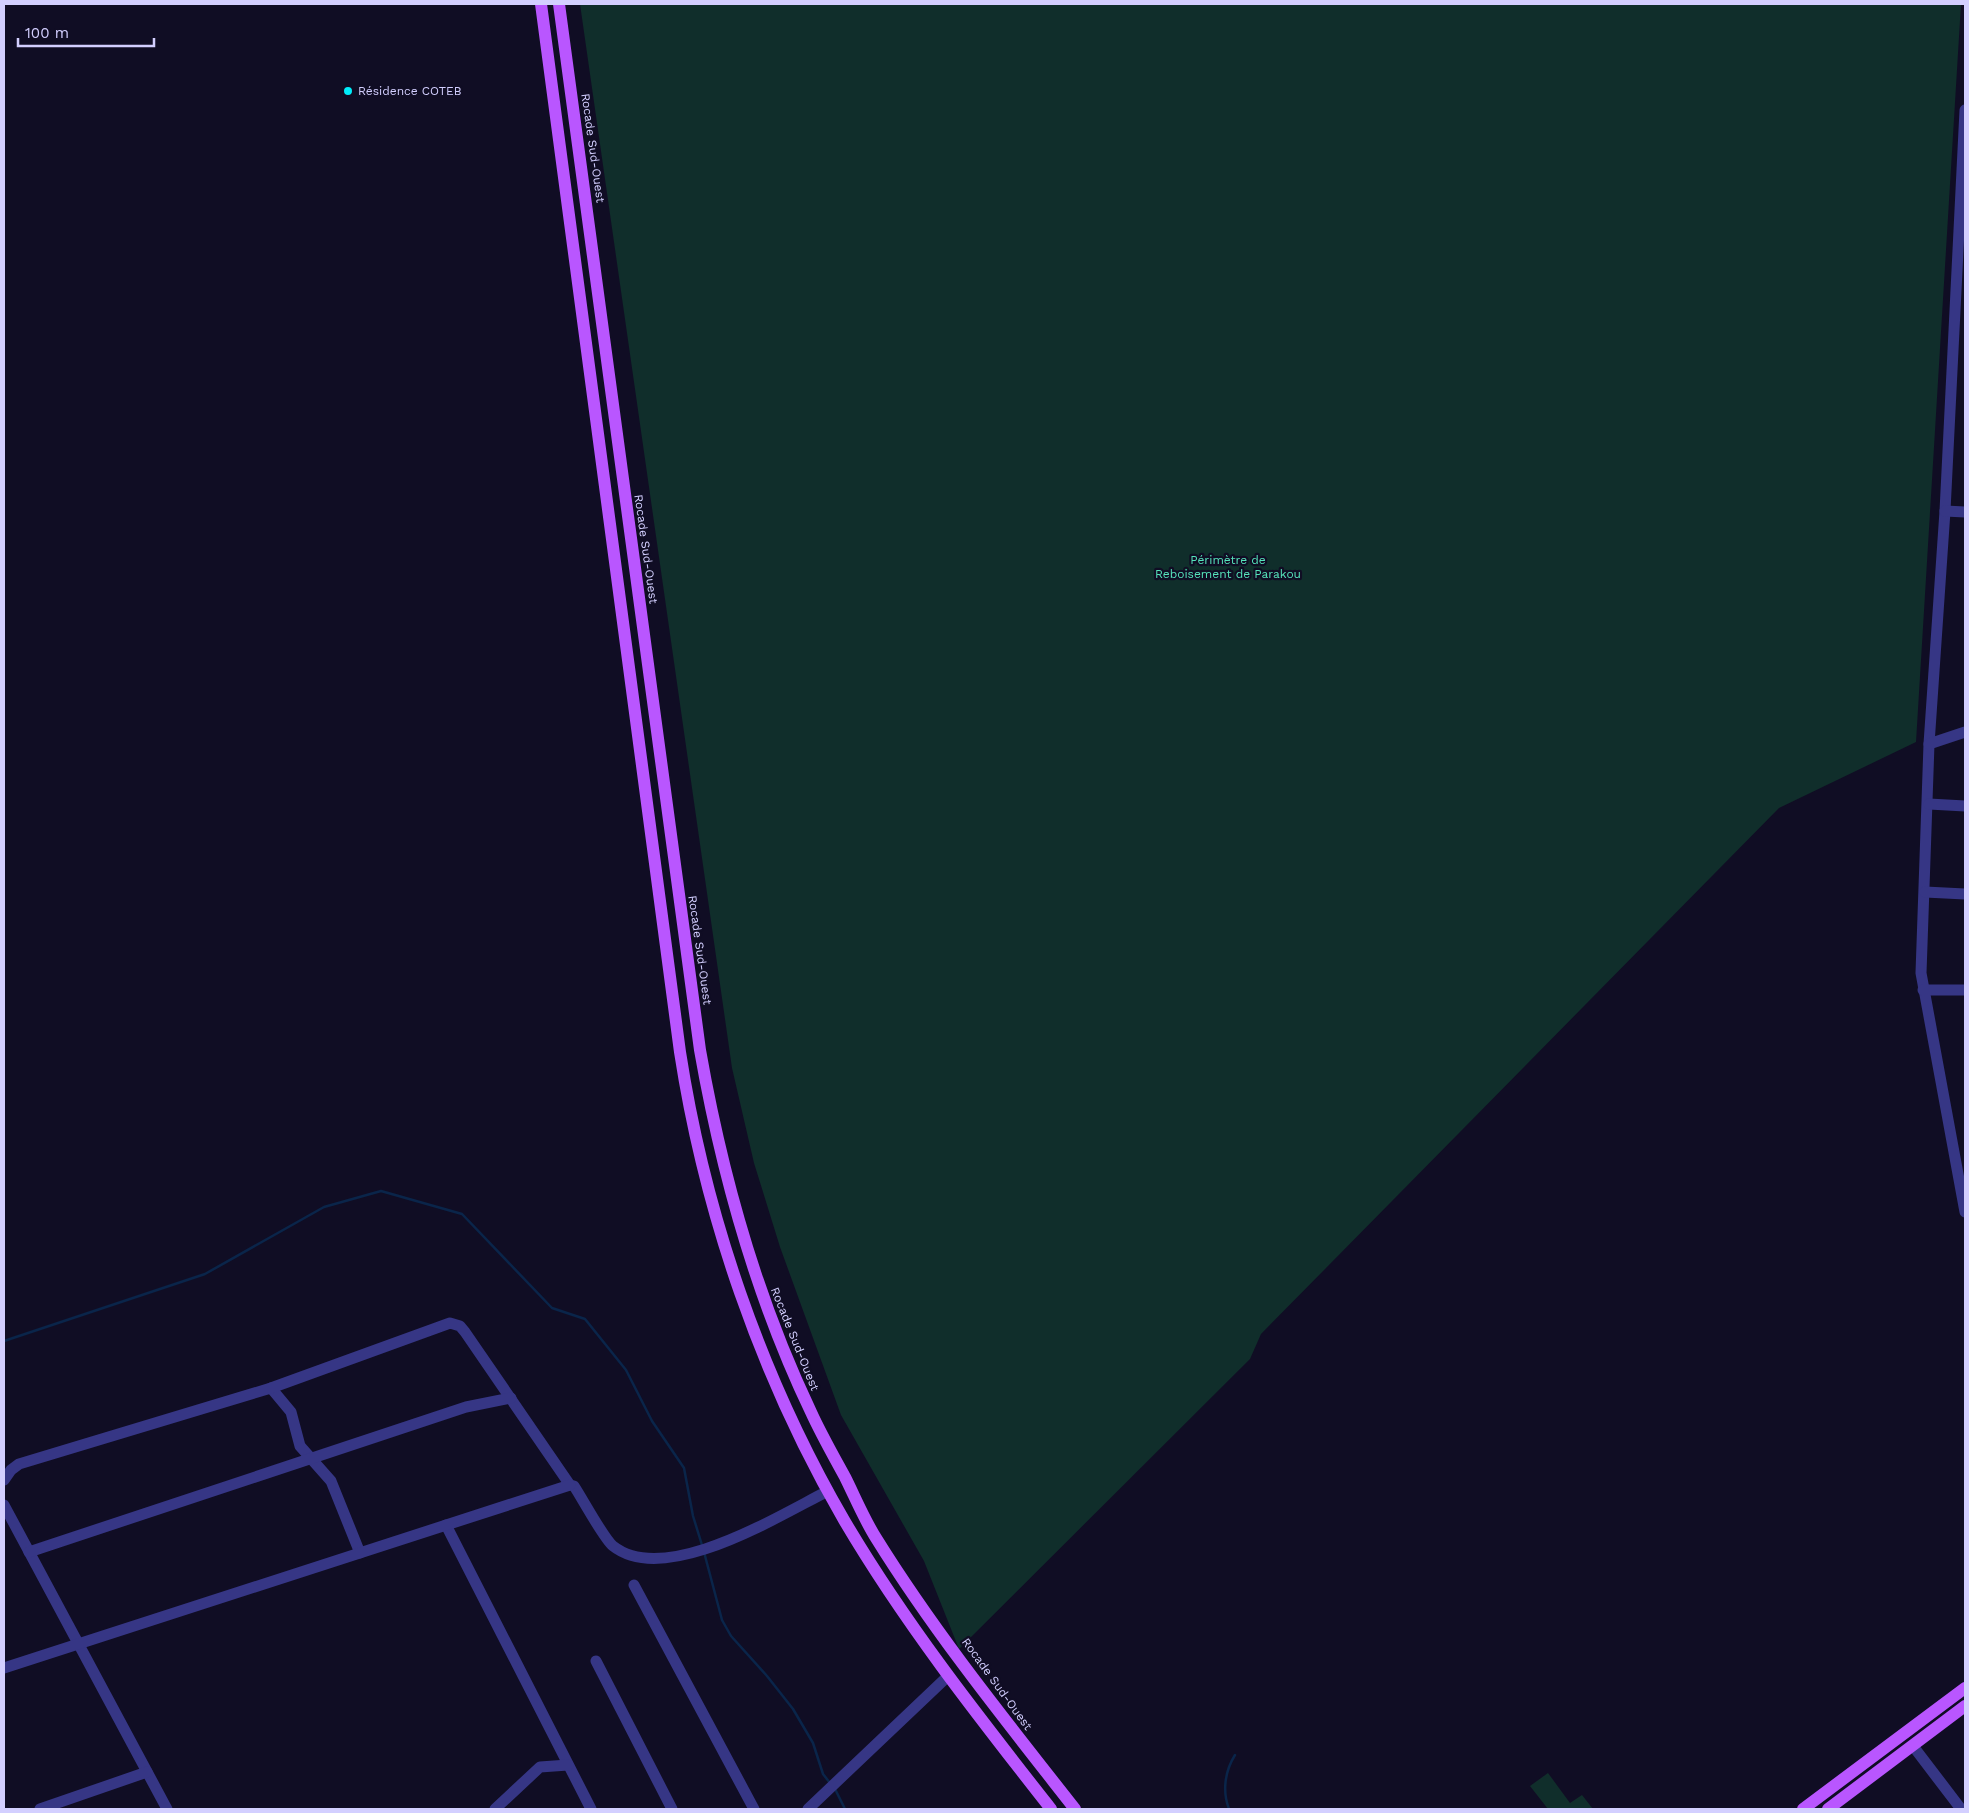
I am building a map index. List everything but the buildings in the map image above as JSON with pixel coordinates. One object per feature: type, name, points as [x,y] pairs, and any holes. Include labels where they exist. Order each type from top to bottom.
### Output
[{"type":"main road","points":[[540,4],[687,1093],[704,1171],[734,1274],[779,1390],[828,1492],[865,1554],[947,1677],[1051,1809]]},
{"type":"main road","name":"Rocade Sud-Ouest","points":[[559,4],[700,1050],[714,1127],[733,1205],[760,1287],[791,1368],[817,1426],[875,1537],[1003,1717],[1075,1809]]},
{"type":"main road","points":[[1803,1809],[1965,1688]]},
{"type":"main road","points":[[1828,1809],[1965,1706]]},
{"type":"street","points":[[1965,110],[1960,310],[1929,744],[1929,804],[1921,973],[1965,1212]]},
{"type":"street","points":[[1945,511],[1965,512]]},
{"type":"street","points":[[1929,744],[1965,732]]},
{"type":"street","points":[[1929,804],[1965,806]]},
{"type":"street","points":[[1925,892],[1965,894]]},
{"type":"street","points":[[1923,990],[1965,990]]},
{"type":"street","points":[[4,1480],[11,1470],[19,1464],[271,1388],[450,1323],[460,1326],[465,1332],[570,1484],[574,1486],[612,1546],[629,1554],[664,1560],[715,1546],[828,1492]]},
{"type":"street","points":[[271,1388],[291,1412],[300,1446],[331,1481],[360,1552]]},
{"type":"street","points":[[29,1552],[466,1407],[511,1398]]},
{"type":"street","points":[[4,1668],[570,1484]]},
{"type":"street","points":[[4,1505],[167,1809]]},
{"type":"street","points":[[446,1525],[591,1809]]},
{"type":"street","points":[[634,1585],[754,1809]]},
{"type":"street","points":[[596,1661],[672,1809]]},
{"type":"street","points":[[808,1809],[947,1677]]},
{"type":"street","points":[[1913,1746],[1961,1809]]},
{"type":"street","points":[[495,1809],[540,1767],[568,1765]]},
{"type":"street","points":[[40,1808],[147,1772]]},
{"type":"green space","name":"Périmètre de Reboisement de Parakou","points":[[580,4],[1961,4],[1916,742],[1779,808],[1261,1334],[1250,1359],[959,1649],[924,1561],[841,1415],[780,1247],[754,1163],[732,1068]]},
{"type":"green space","points":[[1548,1773],[1570,1803],[1582,1795],[1593,1809],[1548,1809],[1530,1786]]},
{"type":"waterway","points":[[4,1341],[205,1274],[324,1207],[381,1191],[462,1214],[552,1308],[585,1319],[626,1370],[652,1421],[684,1468],[693,1516],[702,1545]]},
{"type":"waterway","points":[[704,1552],[722,1620],[731,1636],[767,1676],[793,1709],[813,1743],[823,1774],[830,1783]]},
{"type":"waterway","points":[[1229,1809],[1225,1788],[1227,1774],[1235,1755]]},
{"type":"waterway","points":[[835,1789],[845,1809]]},
{"type":"place","name":"Résidence COTEB","points":[[348,91]]}]
